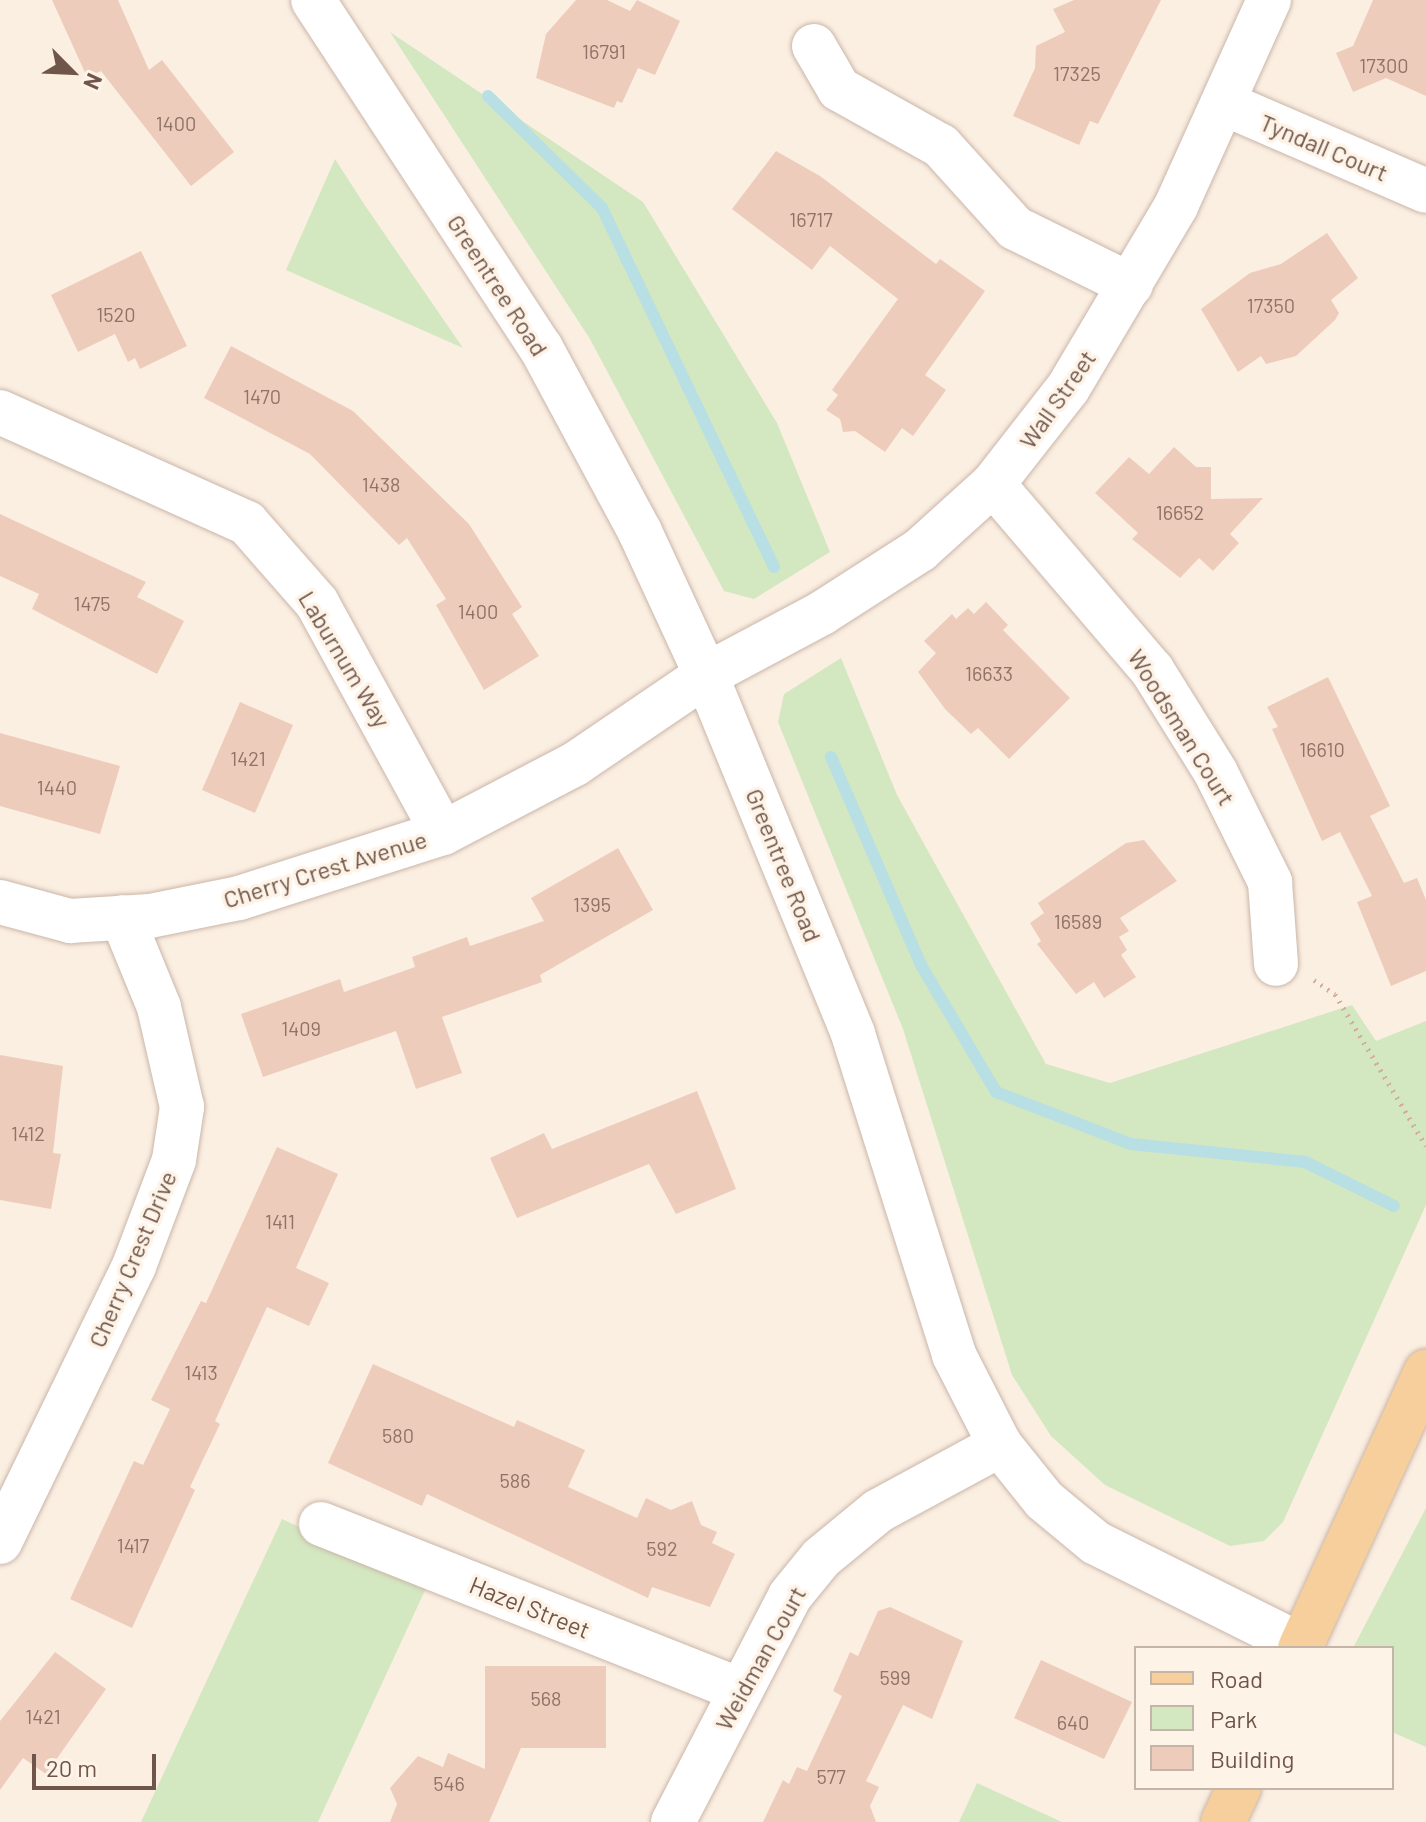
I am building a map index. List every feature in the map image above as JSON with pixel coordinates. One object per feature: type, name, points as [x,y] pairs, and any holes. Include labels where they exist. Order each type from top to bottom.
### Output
[{"type":"main road","points":[[1301,1646],[1426,1371]]},
{"type":"main road","points":[[1223,1822],[1238,1790]]},
{"type":"street","name":"Greentree Road","points":[[313,0],[541,348],[640,532],[706,675],[853,1034],[954,1355],[1000,1445],[1044,1500],[1096,1543],[1299,1646]]},
{"type":"street","name":"Wall Street","points":[[706,675],[883,575],[993,484],[1068,388],[1131,285],[1223,103],[1269,0]]},
{"type":"street","points":[[814,46],[839,89],[941,146],[1015,228],[1131,285]]},
{"type":"street","name":"Tyndall Court","points":[[1223,103],[1426,191]]},
{"type":"street","name":"Laburnum Way","points":[[0,412],[247,523],[317,603],[443,833]]},
{"type":"street","name":"Woodsman Court","points":[[993,484],[1152,670],[1216,773],[1270,882],[1276,964]]},
{"type":"street","name":"Cherry Crest Avenue","points":[[0,902],[70,921],[122,917],[239,898],[443,833],[575,764],[706,675]]},
{"type":"street","name":"Cherry Crest Drive","points":[[0,1542],[134,1266],[174,1160],[182,1107],[159,1007],[122,917]]},
{"type":"street","name":"Weidman Court","points":[[673,1822],[790,1596],[821,1558],[878,1511],[1000,1445]]},
{"type":"street","name":"Hazel Street","points":[[321,1524],[740,1690]]},
{"type":"path","points":[[1276,964],[1335,994],[1426,1146]]},
{"type":"green space","points":[[390,32],[643,202],[777,423],[830,552],[754,599],[724,591],[590,339]]},
{"type":"green space","points":[[335,159],[366,207],[463,348],[286,270]]},
{"type":"green space","points":[[841,658],[897,795],[1046,1064],[1110,1083],[1352,1005],[1376,1041],[1426,1021],[1426,1205],[1283,1522],[1264,1541],[1230,1546],[1105,1485],[1051,1436],[1012,1375],[903,1029],[778,722],[784,694]]},
{"type":"green space","points":[[1426,1508],[1426,1747],[1394,1733],[1394,1646],[1354,1646]]},
{"type":"green space","points":[[282,1519],[427,1586],[318,1822],[141,1822]]},
{"type":"green space","points":[[977,1783],[1062,1822],[959,1822]]},
{"type":"building","points":[[52,0],[118,0],[149,70],[162,60],[234,152],[191,186],[101,71],[87,77]]},
{"type":"building","points":[[576,0],[607,0],[630,11],[637,0],[680,21],[655,75],[638,68],[622,103],[617,101],[614,108],[536,78],[546,34]]},
{"type":"building","points":[[1074,0],[1161,0],[1098,124],[1090,121],[1079,145],[1013,116],[1035,68],[1036,46],[1065,32],[1053,9]]},
{"type":"building","points":[[1373,0],[1426,0],[1426,96],[1386,78],[1353,92],[1336,53],[1353,46]]},
{"type":"building","points":[[776,151],[820,176],[936,264],[940,259],[985,291],[925,375],[946,390],[913,436],[902,428],[885,452],[855,431],[843,432],[840,419],[826,410],[838,395],[832,390],[898,299],[830,246],[812,270],[732,209]]},
{"type":"building","points":[[1327,233],[1358,278],[1331,300],[1339,313],[1335,320],[1296,356],[1266,364],[1261,356],[1238,372],[1201,309],[1250,273],[1281,264]]},
{"type":"building","points":[[141,251],[187,346],[140,369],[135,358],[128,362],[115,334],[78,352],[51,295]]},
{"type":"building","points":[[231,346],[353,411],[469,524],[522,607],[512,614],[539,656],[484,690],[436,605],[446,599],[407,538],[399,545],[310,454],[204,398]]},
{"type":"building","points":[[1174,447],[1196,467],[1211,467],[1211,499],[1263,498],[1230,534],[1239,543],[1213,571],[1199,558],[1180,578],[1132,539],[1138,533],[1095,493],[1129,457],[1149,474]]},
{"type":"building","points":[[0,514],[146,582],[137,597],[184,621],[157,674],[32,609],[39,594],[0,576]]},
{"type":"building","points":[[986,602],[1008,625],[1003,630],[1070,698],[1009,759],[978,728],[971,734],[945,709],[918,672],[936,653],[924,641],[952,614],[956,619],[968,608],[974,614]]},
{"type":"building","points":[[1328,677],[1390,806],[1370,816],[1404,883],[1417,878],[1426,900],[1426,971],[1391,986],[1357,902],[1372,896],[1340,832],[1322,841],[1272,729],[1278,727],[1267,707]]},
{"type":"building","points":[[240,702],[293,725],[255,813],[202,790]]},
{"type":"building","points":[[0,733],[120,766],[100,834],[0,806]]},
{"type":"building","points":[[1144,840],[1177,881],[1120,918],[1129,931],[1119,937],[1127,950],[1121,955],[1136,977],[1104,998],[1094,982],[1076,994],[1037,944],[1041,941],[1030,923],[1044,913],[1038,903],[1126,843]]},
{"type":"building","points":[[618,848],[653,910],[540,975],[542,982],[442,1017],[462,1073],[416,1089],[396,1031],[263,1077],[241,1014],[340,979],[344,992],[415,967],[412,957],[467,937],[470,946],[544,921],[531,898]]},
{"type":"building","points":[[0,1055],[63,1066],[53,1153],[61,1154],[51,1209],[0,1200]]},
{"type":"building","points":[[697,1091],[736,1189],[676,1214],[649,1164],[517,1218],[490,1158],[544,1133],[552,1149]]},
{"type":"building","points":[[277,1147],[338,1174],[296,1268],[329,1283],[309,1326],[267,1307],[215,1421],[220,1424],[190,1487],[195,1490],[132,1628],[70,1599],[134,1461],[143,1465],[170,1409],[151,1400],[201,1301],[206,1303]]},
{"type":"building","points":[[373,1364],[514,1427],[517,1420],[585,1450],[568,1487],[637,1518],[646,1498],[671,1510],[692,1501],[701,1525],[717,1532],[712,1543],[735,1554],[710,1607],[652,1587],[648,1598],[427,1494],[422,1506],[328,1463]]},
{"type":"building","points":[[890,1607],[963,1641],[932,1719],[903,1705],[866,1781],[879,1787],[870,1806],[876,1822],[763,1822],[783,1780],[789,1784],[797,1767],[807,1771],[842,1696],[833,1691],[850,1652],[858,1656],[878,1611]]},
{"type":"building","points":[[55,1652],[106,1689],[46,1774],[23,1758],[0,1790],[0,1721]]},
{"type":"building","points":[[1041,1660],[1132,1702],[1104,1759],[1014,1718]]},
{"type":"building","points":[[485,1666],[606,1666],[606,1748],[521,1748],[489,1822],[390,1822],[397,1804],[390,1788],[418,1756],[443,1767],[448,1753],[485,1769]]},
{"type":"waterway","points":[[488,96],[602,208],[774,567]]},
{"type":"waterway","points":[[831,757],[921,965],[996,1092],[1131,1144],[1305,1162],[1394,1206]]}]
